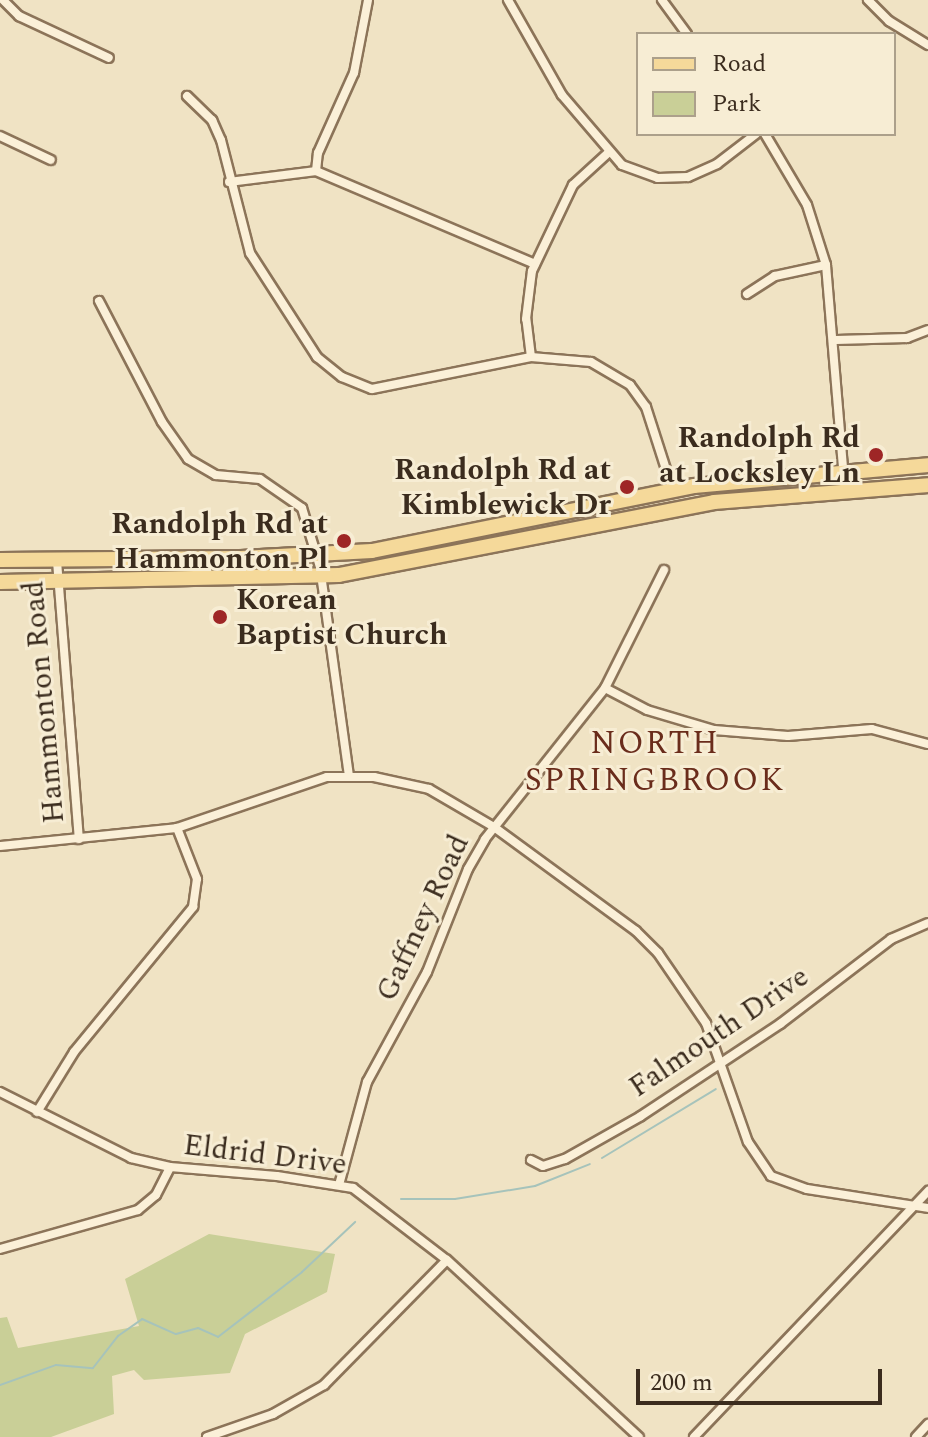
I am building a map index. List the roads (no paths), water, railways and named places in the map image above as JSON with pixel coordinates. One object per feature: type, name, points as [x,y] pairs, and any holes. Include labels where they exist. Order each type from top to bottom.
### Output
[{"type":"main road","points":[[0,560],[317,554],[424,543],[674,492],[843,470],[928,465]]},
{"type":"main road","points":[[0,582],[321,575],[430,560],[714,502],[845,489],[928,485]]},
{"type":"street","points":[[3,0],[19,16],[109,58]]},
{"type":"street","points":[[316,171],[318,153],[354,73],[368,0]]},
{"type":"street","points":[[508,0],[562,95],[608,153],[641,175],[688,177],[717,164],[753,136]]},
{"type":"street","points":[[662,0],[686,32]]},
{"type":"street","points":[[868,0],[889,21],[928,45]]},
{"type":"street","points":[[187,96],[212,120],[242,234],[260,270],[317,357],[342,377],[372,389],[531,357],[591,362],[630,385],[654,423],[674,492]]},
{"type":"street","points":[[0,136],[51,160]]},
{"type":"street","points":[[766,136],[807,205],[826,265],[836,340],[845,489]]},
{"type":"street","points":[[531,357],[526,309],[535,264],[573,185],[608,153]]},
{"type":"street","points":[[229,182],[316,171],[535,264]]},
{"type":"street","points":[[747,294],[775,276],[826,265]]},
{"type":"street","points":[[99,301],[162,422],[188,459],[216,475],[260,479],[278,487],[302,508],[321,575],[349,776]]},
{"type":"street","points":[[836,340],[907,338],[928,330]]},
{"type":"street","name":"Hammonton Road","points":[[57,561],[79,839]]},
{"type":"street","name":"Gaffney Road","points":[[339,1185],[367,1082],[427,972],[468,869],[494,827],[605,688],[664,570]]},
{"type":"street","points":[[605,688],[647,710],[714,730],[788,736],[872,729],[928,744]]},
{"type":"street","points":[[0,846],[177,828],[292,786],[349,776],[429,789],[494,827],[636,931],[658,953],[698,1008],[748,1142],[771,1176],[807,1189],[928,1208]]},
{"type":"street","points":[[37,1112],[74,1052],[193,907],[197,879],[177,828]]},
{"type":"street","name":"Falmouth Drive","points":[[531,1160],[543,1166],[565,1159],[721,1064],[891,939],[928,923]]},
{"type":"street","name":"Eldrid Drive","points":[[0,1092],[100,1146],[170,1167],[339,1185],[377,1206],[447,1260],[639,1437]]},
{"type":"street","points":[[0,1249],[138,1210],[156,1195],[170,1167]]},
{"type":"street","points":[[694,1437],[928,1191]]},
{"type":"street","points":[[207,1437],[273,1414],[324,1385],[447,1260]]},
{"type":"street","points":[[916,1437],[928,1424]]},
{"type":"waterway","points":[[602,1158],[716,1089]]},
{"type":"waterway","points":[[401,1199],[455,1199],[535,1186],[590,1164]]},
{"type":"waterway","points":[[0,1385],[56,1365],[93,1368],[118,1336],[142,1319],[176,1334],[198,1328],[218,1337],[302,1272],[355,1222]]},
{"type":"place","name":"Randolph Rd at Locksley Ln","points":[[876,455]]},
{"type":"place","name":"Randolph Rd at Kimblewick Dr","points":[[627,487]]},
{"type":"place","name":"Randolph Rd at Hammonton Pl","points":[[344,541]]},
{"type":"place","name":"Korean Baptist Church","points":[[220,617]]},
{"type":"district","name":"NORTH SPRINGBROOK","points":[[655,764]]}]
